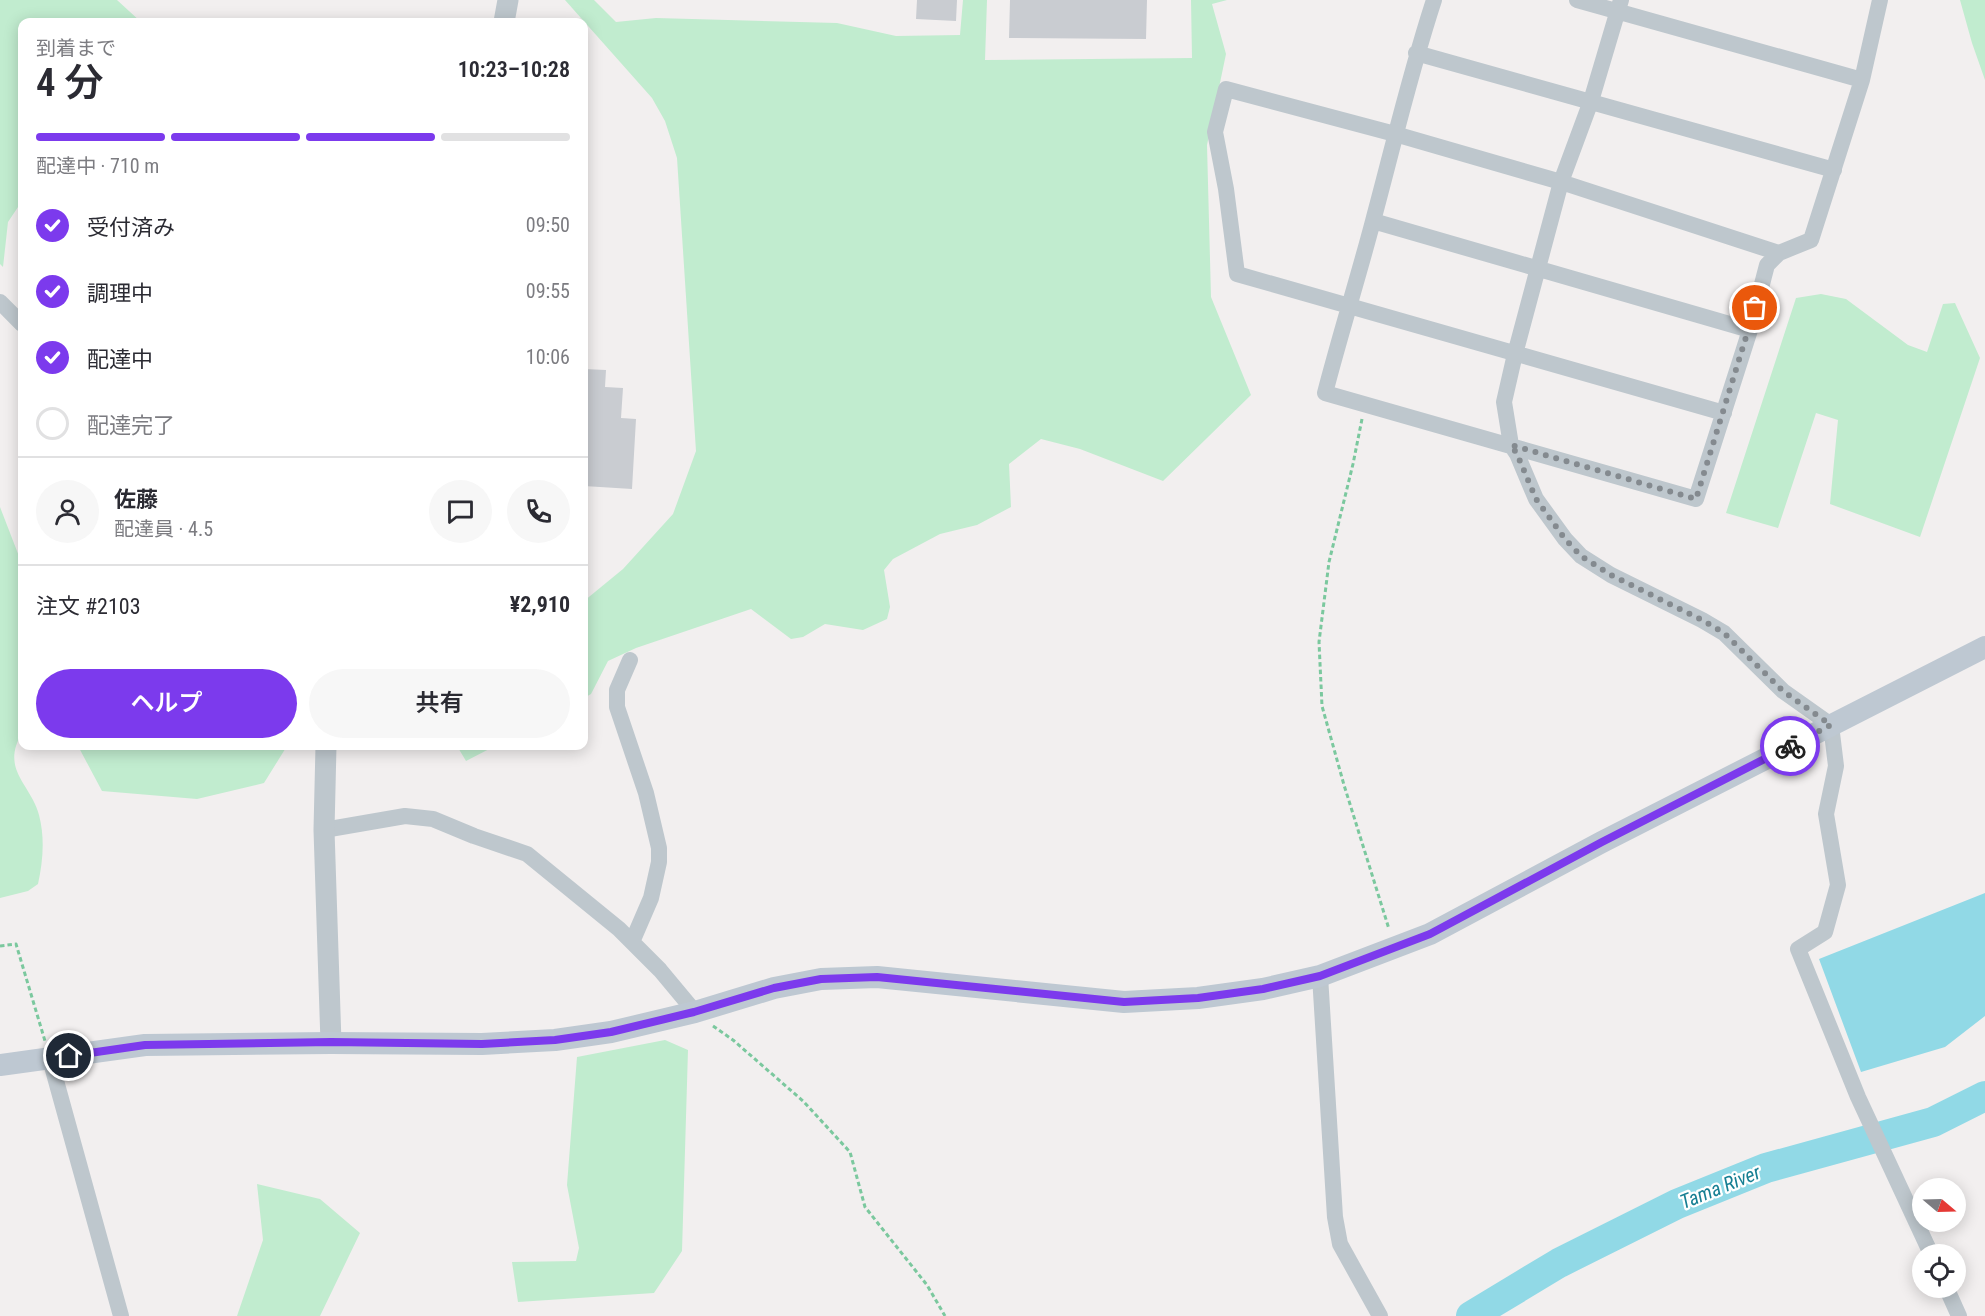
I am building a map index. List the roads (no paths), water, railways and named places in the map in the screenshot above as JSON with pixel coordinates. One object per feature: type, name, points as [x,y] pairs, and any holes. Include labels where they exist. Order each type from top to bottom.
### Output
[{"type":"main road","points":[[0,1065],[145,1045],[331,1042],[482,1044],[555,1040],[611,1032],[694,1012],[774,988],[821,979],[877,977],[1124,1002],[1198,998],[1263,989],[1320,976],[1396,949],[1439,929],[1602,842],[1985,647]]},
{"type":"street","points":[[505,18],[508,0]]},
{"type":"street","points":[[1434,0],[1416,53],[1373,221],[1347,307],[1325,393],[1696,499],[1750,330],[1767,265],[1779,253],[1811,240],[1862,80],[1881,0]]},
{"type":"street","points":[[1577,0],[1619,5],[1862,80]]},
{"type":"street","points":[[1619,5],[1591,101],[1561,182],[1515,354],[1504,402],[1511,445],[1536,499],[1565,539],[1581,556],[1611,575],[1724,633],[1783,691],[1831,725],[1836,766],[1826,814],[1838,885],[1825,932],[1798,949],[1858,1097],[1926,1244]]},
{"type":"street","points":[[1416,53],[1834,170]]},
{"type":"street","points":[[1724,413],[1237,274],[1226,189],[1215,132],[1226,89],[1395,134],[1561,182],[1779,253]]},
{"type":"street","points":[[1373,221],[1750,330]]},
{"type":"street","points":[[0,302],[18,320]]},
{"type":"street","points":[[630,660],[616,690],[617,707],[646,793],[659,848],[659,862],[651,898],[632,942]]},
{"type":"street","points":[[326,750],[324,830],[331,1042]]},
{"type":"street","points":[[324,830],[405,816],[433,819],[527,854],[632,942],[660,970],[694,1012]]},
{"type":"street","points":[[1320,976],[1335,1218],[1340,1244],[1380,1316]]},
{"type":"street","points":[[50,1059],[121,1316]]},
{"type":"street","points":[[1951,1298],[1959,1316]]},
{"type":"water","points":[[1985,893],[1985,1016],[1945,1047],[1861,1072],[1819,959]]},
{"type":"water","points":[[1556,1259],[1562,1267],[1481,1316],[1461,1316]]},
{"type":"waterway","name":"Tama River","points":[[1471,1316],[1559,1263],[1677,1204],[1766,1168],[1933,1122],[1985,1096]]}]
